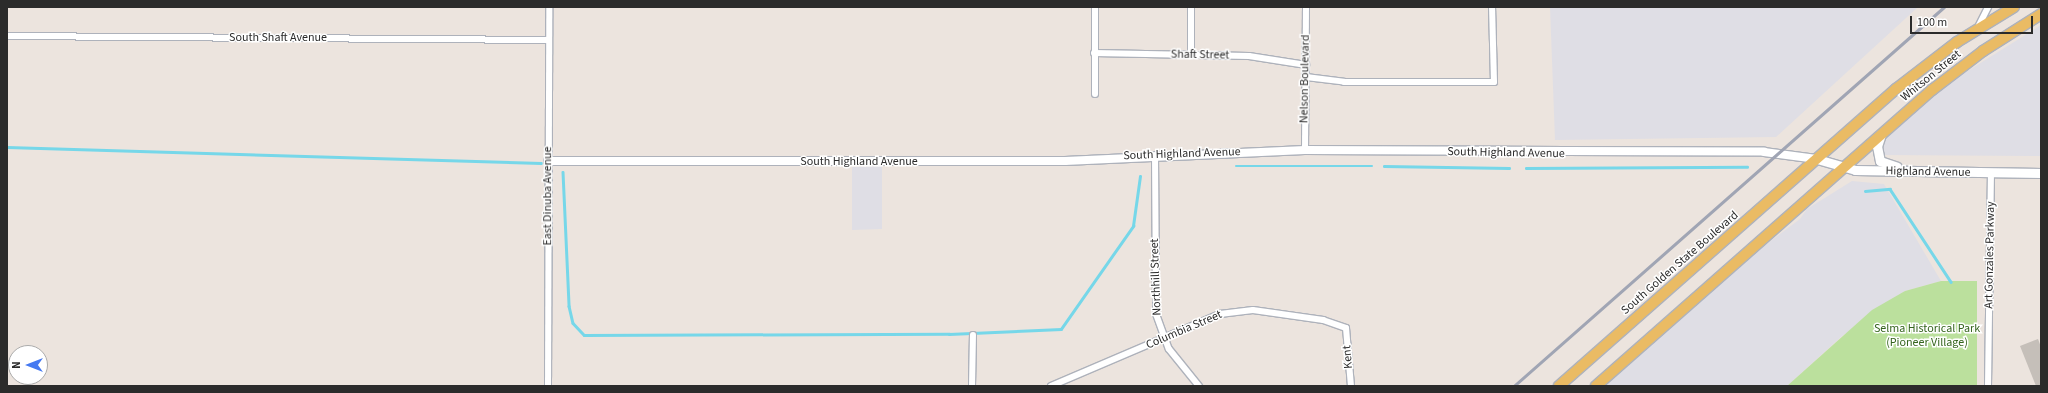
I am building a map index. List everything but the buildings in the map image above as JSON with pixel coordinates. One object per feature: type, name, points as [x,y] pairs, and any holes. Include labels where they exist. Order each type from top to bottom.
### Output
[{"type":"main road","name":"Whitson Street","points":[[1817,159],[1913,75],[1977,29],[2014,7]]},
{"type":"main road","name":"Whitson Street","points":[[1844,167],[1966,63],[2041,14]]},
{"type":"main road","points":[[1882,134],[1877,146],[1880,161],[1918,172]]},
{"type":"main road","name":"Highland Avenue","points":[[1817,159],[1844,167],[1918,172],[2041,173]]},
{"type":"main road","name":"South Golden State Boulevard","points":[[1559,386],[1817,159]]},
{"type":"main road","points":[[1596,386],[1844,167]]},
{"type":"street","name":"East Dinuba Avenue","points":[[548,386],[549,7]]},
{"type":"street","points":[[1095,7],[1095,94]]},
{"type":"street","points":[[1190,7],[1191,55]]},
{"type":"street","name":"Nelson Boulevard","points":[[1305,150],[1306,7]]},
{"type":"street","points":[[1306,77],[1344,82],[1494,82],[1492,7]]},
{"type":"street","points":[[1977,29],[1988,7]]},
{"type":"street","name":"South Shaft Avenue","points":[[7,36],[548,40]]},
{"type":"street","name":"Shaft Street","points":[[1094,53],[1250,56],[1306,65]]},
{"type":"street","name":"South Highland Avenue","points":[[548,160],[1057,161],[1155,155],[1305,150],[1764,152],[1817,159]]},
{"type":"street","name":"Northhill Street","points":[[1155,155],[1155,306],[1163,338],[1200,386]]},
{"type":"street","name":"Art Gonzales Parkway","points":[[1988,386],[1991,173]]},
{"type":"street","name":"Columbia Street","points":[[1051,386],[1163,338],[1234,310],[1323,320],[1346,328]]},
{"type":"street","name":"Kent","points":[[1346,328],[1351,386]]},
{"type":"street","points":[[972,386],[973,335]]},
{"type":"shaded area","points":[[1550,7],[1918,7],[1776,137],[1555,140]]},
{"type":"shaded area","points":[[2041,25],[2041,156],[1880,155],[1872,146],[1931,94]]},
{"type":"shaded area","points":[[882,166],[882,229],[852,230],[852,167]]},
{"type":"shaded area","points":[[1852,181],[1884,184],[1941,281],[1905,291],[1841,337],[1787,386],[1604,386],[1756,252],[1800,219],[1807,209]]},
{"type":"green space","name":"Selma Historical Park (Pioneer Village)","points":[[1941,281],[1977,281],[1977,386],[1787,386],[1872,310],[1905,291]]},
{"type":"waterway","points":[[7,147],[541,163]]},
{"type":"waterway","points":[[1236,166],[1372,166]]},
{"type":"waterway","points":[[1384,166],[1509,168]]},
{"type":"waterway","points":[[1526,168],[1747,167]]},
{"type":"waterway","points":[[563,172],[569,306],[573,323],[584,335],[949,334],[1061,329],[1133,226],[1140,176]]},
{"type":"waterway","points":[[1865,191],[1890,189],[1951,282]]},
{"type":"railway","points":[[1514,386],[1944,7]]}]
